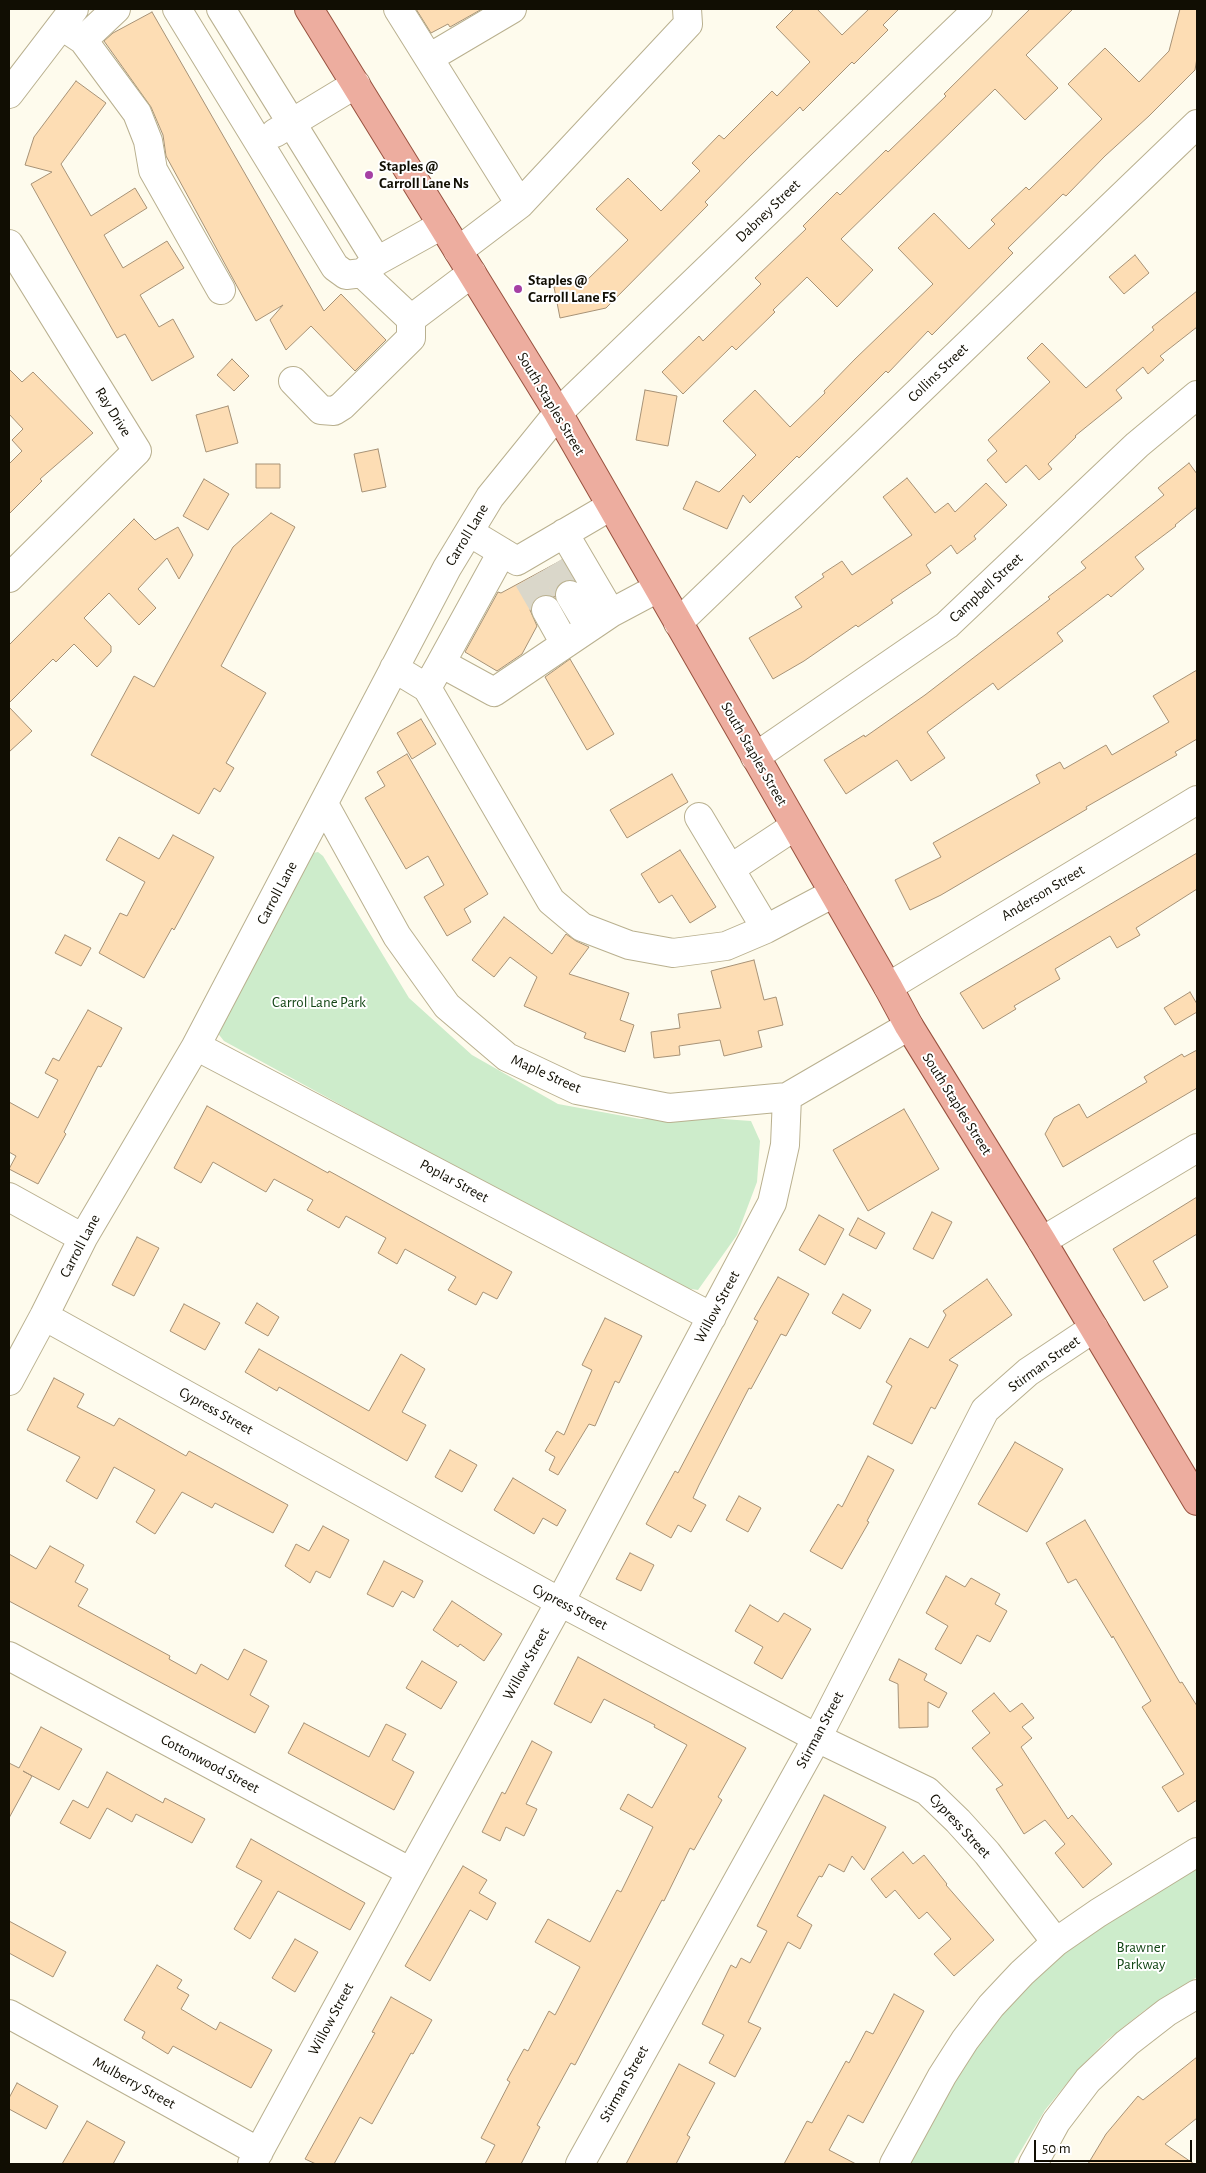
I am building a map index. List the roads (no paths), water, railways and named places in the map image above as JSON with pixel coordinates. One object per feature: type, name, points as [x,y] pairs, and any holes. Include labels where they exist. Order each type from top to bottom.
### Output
[{"type":"main road","name":"South Staples Street","points":[[309,9],[558,413],[909,1026],[1195,1493]]},
{"type":"street","points":[[9,94],[73,25],[116,9]]},
{"type":"street","points":[[177,9],[335,267],[346,275],[370,267],[442,225]]},
{"type":"street","points":[[221,9],[292,123],[370,267],[411,319],[411,338],[342,406],[334,411],[321,410],[293,381]]},
{"type":"street","points":[[398,9],[520,204]]},
{"type":"street","points":[[429,58],[512,9]]},
{"type":"street","points":[[411,319],[688,24],[687,9]]},
{"type":"street","name":"Dabney Street","points":[[558,413],[978,9]]},
{"type":"street","points":[[73,25],[137,113],[148,141],[153,170],[221,290]]},
{"type":"street","points":[[259,142],[356,84]]},
{"type":"street","name":"Collins Street","points":[[678,623],[1197,124]]},
{"type":"street","name":"Ray Drive","points":[[9,244],[137,451],[9,578]]},
{"type":"street","name":"Campbell Street","points":[[755,756],[947,625],[1137,445],[1197,395]]},
{"type":"street","name":"Carroll Lane","points":[[9,1381],[83,1238],[196,1046],[447,568],[490,497],[558,413]]},
{"type":"street","points":[[427,688],[441,663],[516,564],[553,548],[611,506]]},
{"type":"street","points":[[469,532],[516,564]]},
{"type":"street","points":[[553,548],[600,620]]},
{"type":"street","points":[[441,663],[494,692],[600,620],[658,588]]},
{"type":"street","points":[[570,595],[600,620]]},
{"type":"street","points":[[546,610],[565,644]]},
{"type":"street","points":[[394,668],[427,688],[550,901],[582,927],[629,945],[673,953],[726,946],[766,929],[834,893]]},
{"type":"street","name":"Anderson Street","points":[[888,987],[1197,800]]},
{"type":"street","name":"Maple Street","points":[[324,804],[397,936],[447,1006],[507,1057],[577,1090],[669,1108],[787,1097],[909,1026]]},
{"type":"street","points":[[699,816],[766,929]]},
{"type":"street","points":[[730,869],[795,826]]},
{"type":"street","name":"Poplar Street","points":[[196,1046],[712,1317]]},
{"type":"street","name":"Willow Street","points":[[256,2158],[560,1602],[772,1203],[785,1145],[787,1097]]},
{"type":"street","points":[[1042,1241],[1197,1148]]},
{"type":"street","points":[[9,1198],[83,1238]]},
{"type":"street","name":"Cypress Street","points":[[44,1316],[560,1602],[817,1738],[927,1791],[958,1821],[986,1853],[1056,1942]]},
{"type":"street","name":"Stirman Street","points":[[580,2164],[817,1738],[985,1410],[1028,1372],[1094,1328]]},
{"type":"street","name":"Cottonwood Street","points":[[9,1656],[411,1872]]},
{"type":"street","points":[[894,2164],[942,2076],[965,2040],[991,2006],[1022,1973],[1056,1942],[1098,1913],[1197,1852]]},
{"type":"street","points":[[1033,2164],[1056,2122],[1088,2080],[1134,2038],[1167,2012],[1197,1994]]},
{"type":"street","name":"Mulberry Street","points":[[9,2014],[256,2158]]},
{"type":"tunnel","points":[[552,565],[570,595]]},
{"type":"tunnel","points":[[528,579],[546,610]]},
{"type":"place","name":"Staples @ Carroll Lane Ns","points":[[369,175]]},
{"type":"place","name":"Staples @ Carroll Lane FS","points":[[518,289]]},
{"type":"park label","name":"Carrol Lane Park","points":[[319,1002]]},
{"type":"park label","name":"Brawner Parkway","points":[[1141,1956]]}]
